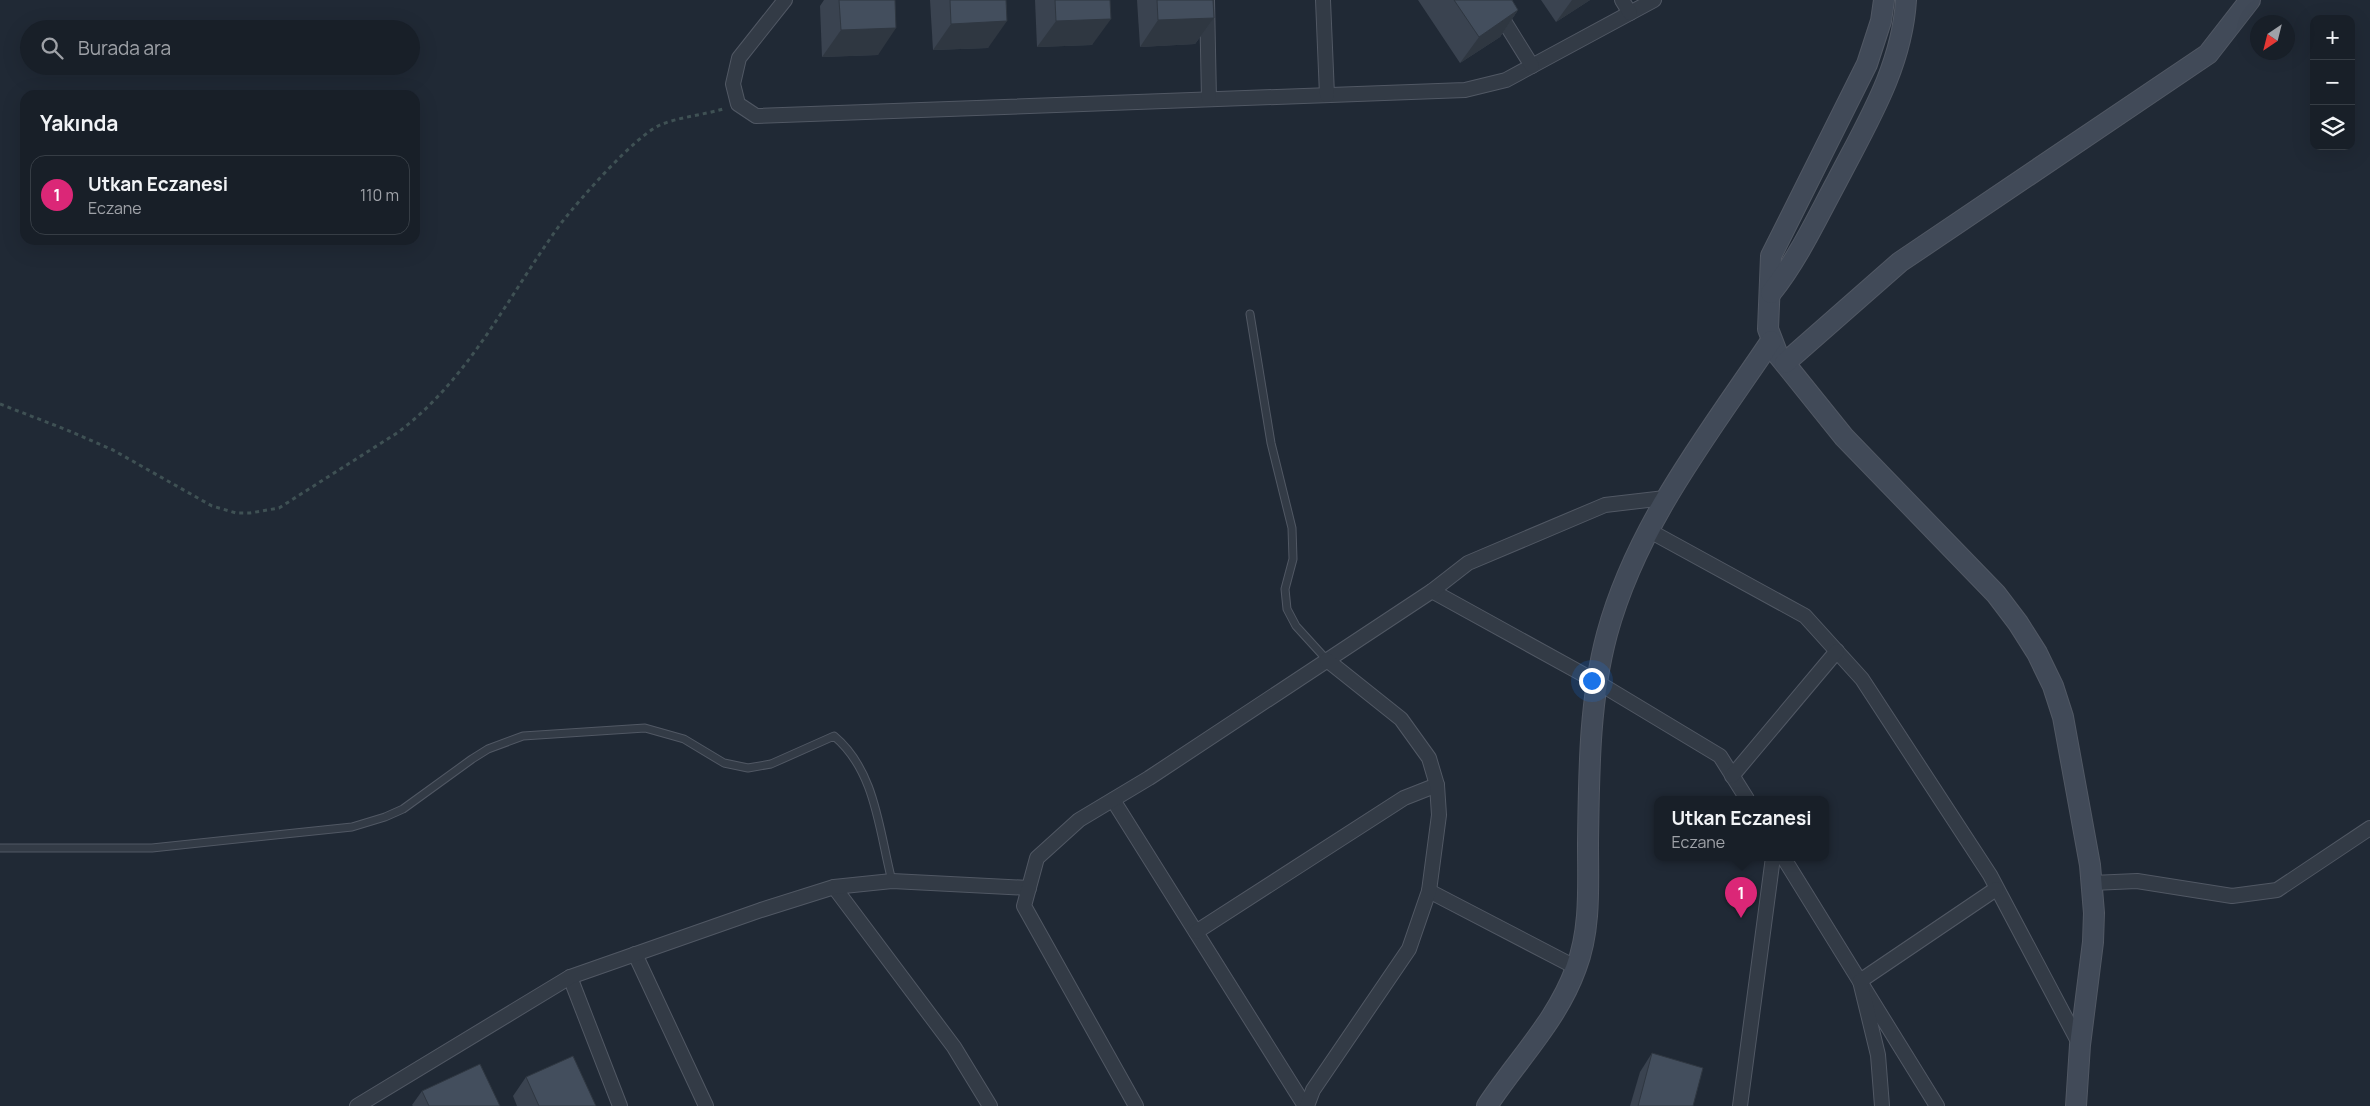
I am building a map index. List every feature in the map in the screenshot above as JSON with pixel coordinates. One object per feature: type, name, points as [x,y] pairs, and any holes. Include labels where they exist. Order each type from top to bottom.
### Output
[{"type":"street","points":[[785,0],[739,58],[733,84],[738,104],[756,116],[1465,90],[1506,80],[1647,2]]},
{"type":"street","points":[[1207,0],[1209,99]]},
{"type":"street","points":[[1323,0],[1327,95]]},
{"type":"street","points":[[1491,0],[1532,66]]},
{"type":"street","points":[[1622,0],[1630,13]]},
{"type":"street","points":[[1884,0],[1881,22],[1867,64],[1771,256],[1771,293],[1768,316],[1771,341],[1785,364],[1844,437],[1996,594],[2018,623],[2037,653],[2053,686],[2065,725],[2092,883],[2093,942],[2080,1045],[2076,1106]]},
{"type":"street","points":[[1771,293],[1792,266],[1879,100],[1898,51],[1906,0]]},
{"type":"street","points":[[1785,364],[1900,262],[2208,54],[2250,0]]},
{"type":"street","points":[[1494,1104],[1566,994],[1577,968],[1586,925],[1589,786],[1596,682],[1616,604],[1648,530],[1665,498],[1771,341]]},
{"type":"street","points":[[1136,1106],[1024,906],[1037,858],[1079,820],[1113,800],[1432,591],[1468,563],[1605,505],[1665,498]]},
{"type":"street","points":[[1648,530],[1805,616],[1862,679],[1920,765],[1990,875],[2080,1045]]},
{"type":"street","points":[[1432,591],[1596,682],[1720,756],[1745,796]]},
{"type":"street","points":[[1732,776],[1837,651]]},
{"type":"street","points":[[1306,1106],[1313,1090],[1409,949],[1429,891],[1439,815],[1437,785],[1429,758],[1401,719],[1327,660]]},
{"type":"street","points":[[1196,932],[1404,798],[1437,785]]},
{"type":"street","points":[[1113,800],[1306,1106]]},
{"type":"street","points":[[2092,883],[2137,881],[2232,896],[2277,890],[2370,828]]},
{"type":"street","points":[[1740,1106],[1772,861]]},
{"type":"street","points":[[1785,861],[1937,1106]]},
{"type":"street","points":[[357,1106],[570,977],[761,910],[834,887],[892,881],[1029,888]]},
{"type":"street","points":[[834,887],[954,1046],[990,1106]]},
{"type":"street","points":[[1860,982],[1996,889]]},
{"type":"street","points":[[1429,891],[1577,968]]},
{"type":"street","points":[[635,954],[706,1106]]},
{"type":"street","points":[[570,977],[620,1106]]},
{"type":"street","points":[[1860,982],[1878,1055],[1882,1106]]},
{"type":"lane","points":[[1250,314],[1271,443],[1292,528],[1293,559],[1286,589],[1287,609],[1296,626],[1327,660]]},
{"type":"lane","points":[[0,848],[152,848],[352,827],[385,818],[403,808],[472,759],[505,742],[523,736],[645,728],[684,739],[724,763],[748,768],[771,764],[834,736],[856,760],[868,781],[892,881]]},
{"type":"path","points":[[0,404],[112,450],[212,506],[236,512],[250,513],[279,508],[397,433],[421,415],[447,390],[562,222],[579,201],[637,142],[661,125],[738,104]]},
{"type":"building","points":[[839,0],[895,0],[896,28],[841,30]]},
{"type":"building","points":[[950,0],[1006,0],[1007,21],[951,24]]},
{"type":"building","points":[[1055,0],[1110,0],[1111,19],[1056,21]]},
{"type":"building","points":[[1157,0],[1213,0],[1214,18],[1158,20]]},
{"type":"building","points":[[1454,0],[1512,0],[1518,10],[1479,37]]},
{"type":"building","points":[[1652,1053],[1703,1068],[1693,1106],[1638,1106]]},
{"type":"building","points":[[573,1056],[596,1106],[539,1106],[526,1077]]},
{"type":"building","points":[[480,1064],[500,1106],[429,1106],[422,1091]]},
{"type":"place","name":"Utkan Eczanesi","points":[[1741,918]]}]
